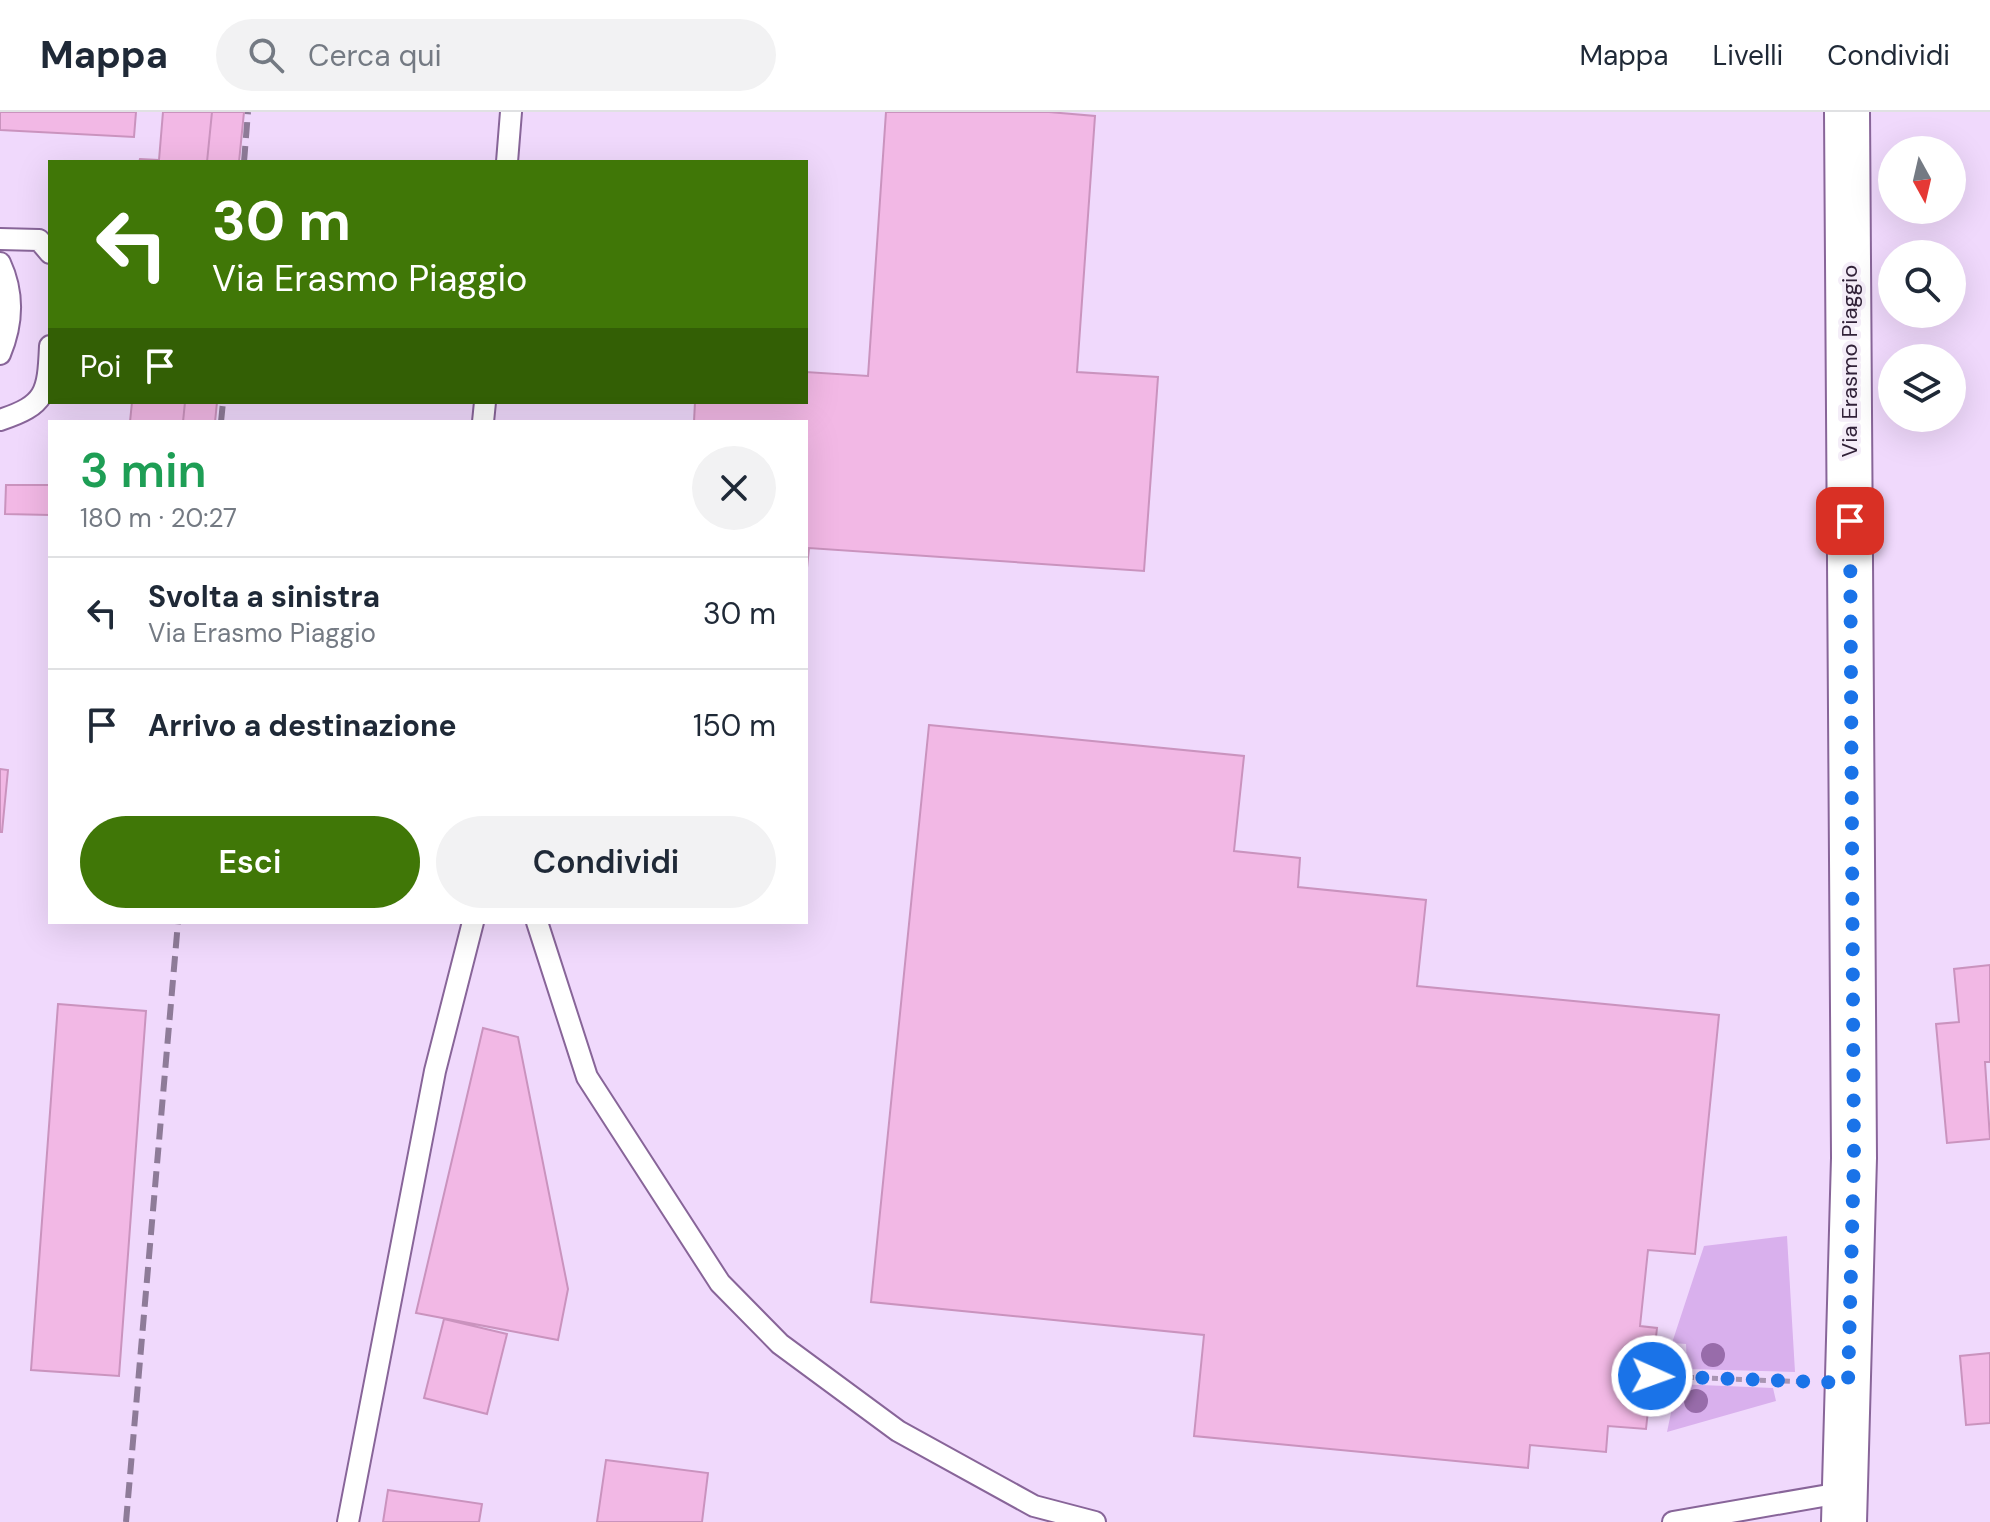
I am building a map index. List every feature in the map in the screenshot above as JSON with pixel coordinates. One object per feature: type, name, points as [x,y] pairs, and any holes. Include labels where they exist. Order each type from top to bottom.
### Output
[{"type":"street","name":"Via Erasmo Piaggio","points":[[1845,1507],[1854,1158],[1847,112]]},
{"type":"lane","points":[[507,160],[511,112]]},
{"type":"lane","points":[[0,239],[39,240],[48,251]]},
{"type":"lane","points":[[0,263],[8,279],[11,312],[0,354]]},
{"type":"lane","points":[[6,414],[35,406],[45,393],[48,365]]},
{"type":"lane","points":[[348,1522],[435,1071],[472,924]]},
{"type":"lane","points":[[538,924],[587,1077],[720,1283],[780,1344],[898,1431],[1034,1506],[1095,1522]]},
{"type":"lane","points":[[1673,1522],[1845,1507]]},
{"type":"path","points":[[1652,1376],[1848,1383]]},
{"type":"shaded area","points":[[1787,1236],[1795,1372],[1687,1369],[1686,1344],[1672,1343],[1704,1246]]},
{"type":"shaded area","points":[[1677,1384],[1773,1388],[1776,1401],[1667,1432]]},
{"type":"building","points":[[0,112],[136,112],[134,137],[0,130]]},
{"type":"building","points":[[163,112],[212,112],[207,160],[159,160]]},
{"type":"building","points":[[212,112],[244,112],[239,160],[207,160]]},
{"type":"building","points":[[886,112],[1049,112],[1095,116],[1077,372],[1158,377],[1144,571],[809,548],[808,558],[808,420],[694,420],[695,404],[808,404],[808,372],[868,376]]},
{"type":"building","points":[[132,404],[185,404],[183,420],[130,420]]},
{"type":"building","points":[[185,404],[217,404],[215,420],[183,420]]},
{"type":"building","points":[[6,485],[48,485],[48,515],[5,514]]},
{"type":"building","points":[[929,725],[1244,756],[1234,851],[1300,858],[1298,887],[1426,900],[1417,986],[1719,1015],[1695,1254],[1648,1250],[1640,1326],[1657,1328],[1646,1429],[1608,1426],[1606,1452],[1530,1445],[1528,1468],[1194,1436],[1204,1335],[871,1302]]},
{"type":"building","points":[[0,769],[8,770],[2,832],[0,832]]},
{"type":"building","points":[[1990,965],[1990,1062],[1985,1062],[1990,1139],[1947,1143],[1936,1024],[1959,1022],[1954,969]]},
{"type":"building","points":[[58,1004],[146,1011],[119,1376],[31,1370]]},
{"type":"building","points":[[483,1028],[518,1037],[568,1289],[558,1340],[416,1313]]},
{"type":"building","points":[[444,1319],[507,1334],[487,1414],[424,1398]]},
{"type":"building","points":[[1990,1353],[1990,1423],[1966,1425],[1960,1356]]},
{"type":"building","points":[[606,1460],[708,1473],[702,1522],[597,1522]]},
{"type":"building","points":[[388,1490],[482,1504],[479,1522],[383,1522]]},
{"type":"railway","points":[[244,160],[248,112]]},
{"type":"railway","points":[[221,420],[223,404]]},
{"type":"railway","points":[[126,1522],[178,924]]},
{"type":"route","points":[[1652,1376],[1848,1383],[1854,1158],[1850,521]]}]
